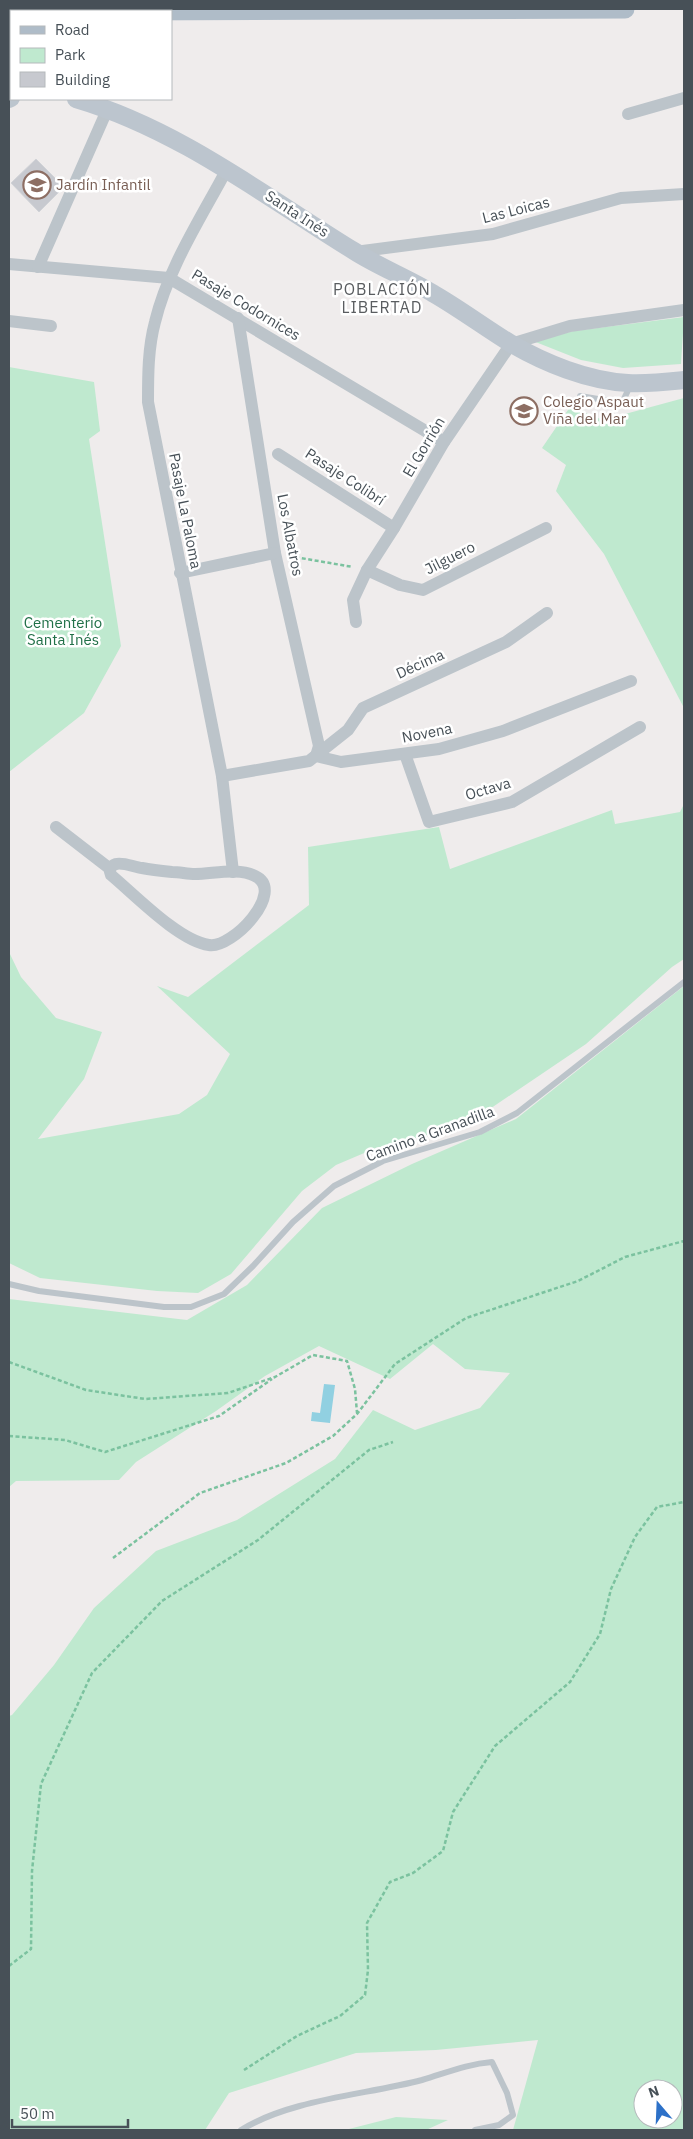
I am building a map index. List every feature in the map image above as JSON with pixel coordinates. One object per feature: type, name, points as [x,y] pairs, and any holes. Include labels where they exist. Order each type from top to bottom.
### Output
[{"type":"main road","points":[[172,11],[625,9]]},
{"type":"main road","name":"Santa Inés","points":[[80,100],[108,108],[162,132],[227,169],[355,252],[434,294],[512,344],[564,368],[597,378],[632,384],[684,380]]},
{"type":"street","points":[[628,114],[684,98]]},
{"type":"street","points":[[38,267],[108,108]]},
{"type":"street","name":"Pasaje La Paloma","points":[[227,169],[169,278],[155,322],[148,360],[148,402],[180,573],[222,776],[233,872]]},
{"type":"street","name":"Las Loicas","points":[[355,252],[493,234],[621,198],[684,194]]},
{"type":"street","name":"Pasaje Codornices","points":[[9,264],[169,278],[444,442]]},
{"type":"street","points":[[512,344],[570,326],[684,310]]},
{"type":"street","name":"Los Albatros","points":[[238,318],[275,553],[319,746],[316,756]]},
{"type":"street","points":[[9,321],[51,326]]},
{"type":"street","name":"El Gorrión","points":[[356,622],[353,600],[367,570],[444,442],[512,344]]},
{"type":"street","name":"Pasaje Colibrí","points":[[278,454],[394,528]]},
{"type":"street","name":"Jilguero","points":[[367,570],[400,585],[423,590],[546,528]]},
{"type":"street","points":[[180,573],[275,553]]},
{"type":"street","name":"Décima","points":[[316,756],[348,730],[363,708],[506,642],[547,613]]},
{"type":"street","name":"Novena","points":[[222,776],[310,760],[316,756],[342,762],[439,749],[503,731],[631,681]]},
{"type":"street","name":"Octava","points":[[405,754],[429,822],[512,802],[640,727]]},
{"type":"street","points":[[56,827],[109,868],[111,875],[180,933],[196,942],[211,946],[224,942],[235,934],[253,918],[263,901],[266,888],[262,880],[254,875],[233,872],[194,874],[143,869],[118,864],[109,868]]},
{"type":"lane","points":[[580,396],[622,403],[632,384]]},
{"type":"lane","name":"Camino a Granadilla","points":[[9,1284],[38,1291],[164,1307],[191,1307],[224,1294],[253,1266],[293,1222],[334,1186],[383,1162],[480,1132],[517,1114],[684,982]]},
{"type":"lane","points":[[241,2130],[263,2119],[304,2106],[421,2080],[471,2064],[492,2062],[507,2093],[512,2115],[499,2125],[475,2130]]},
{"type":"path","points":[[275,553],[367,570]]},
{"type":"path","points":[[113,1558],[200,1493],[286,1463],[333,1436],[357,1414],[395,1364],[466,1318],[578,1281],[625,1258],[684,1241]]},
{"type":"path","points":[[9,1436],[65,1440],[105,1452],[218,1416],[275,1376],[313,1355],[347,1362],[355,1389],[357,1414]]},
{"type":"path","points":[[9,1362],[86,1390],[145,1399],[228,1393],[275,1376]]},
{"type":"path","points":[[9,1966],[31,1949],[32,1871],[41,1784],[92,1673],[162,1601],[258,1540],[369,1450],[394,1442]]},
{"type":"path","points":[[244,2070],[297,2036],[340,2016],[365,1995],[368,1970],[367,1923],[390,1882],[413,1873],[443,1851],[453,1812],[494,1746],[570,1682],[600,1634],[611,1589],[635,1537],[657,1507],[684,1502]]},
{"type":"green space","points":[[684,317],[681,364],[623,368],[581,360],[533,341],[574,331]]},
{"type":"green space","name":"Cementerio Santa Inés","points":[[9,367],[94,382],[100,431],[89,439],[121,646],[84,713],[9,772]]},
{"type":"green space","points":[[684,398],[684,708],[604,554],[556,491],[566,465],[542,448],[570,407],[603,420]]},
{"type":"green space","points":[[684,804],[684,959],[672,967],[586,1044],[472,1121],[435,1133],[376,1148],[336,1165],[302,1191],[231,1274],[198,1293],[157,1291],[40,1278],[9,1263],[9,952],[21,977],[56,1018],[102,1032],[84,1079],[38,1139],[179,1114],[207,1095],[230,1054],[157,986],[188,997],[309,905],[308,847],[439,827],[450,869],[612,810],[615,824],[680,812]]},
{"type":"green space","points":[[684,986],[684,2130],[513,2130],[538,2040],[436,2050],[356,2053],[229,2093],[205,2130],[9,2130],[9,1716],[12,1715],[54,1665],[94,1608],[156,1551],[237,1520],[335,1459],[373,1410],[415,1430],[480,1408],[510,1373],[465,1369],[433,1344],[390,1379],[319,1346],[265,1376],[216,1411],[136,1462],[119,1480],[16,1481],[9,1487],[9,1299],[187,1320],[247,1285],[322,1208],[412,1164],[516,1119]]},
{"type":"green space","points":[[396,2117],[448,2120],[426,2130],[345,2130]]},
{"type":"water","points":[[324,1384],[335,1385],[330,1423],[311,1421],[312,1412],[320,1413]]},
{"type":"building","name":"Jardín Infantil","points":[[36,159],[64,187],[39,212],[11,183]]},
{"type":"place","name":"Jardín Infantil","points":[[37,185]]},
{"type":"place","name":"Colegio Aspaut Viña del Mar","points":[[524,411]]},
{"type":"district","name":"POBLACIÓN LIBERTAD","points":[[382,298]]}]
